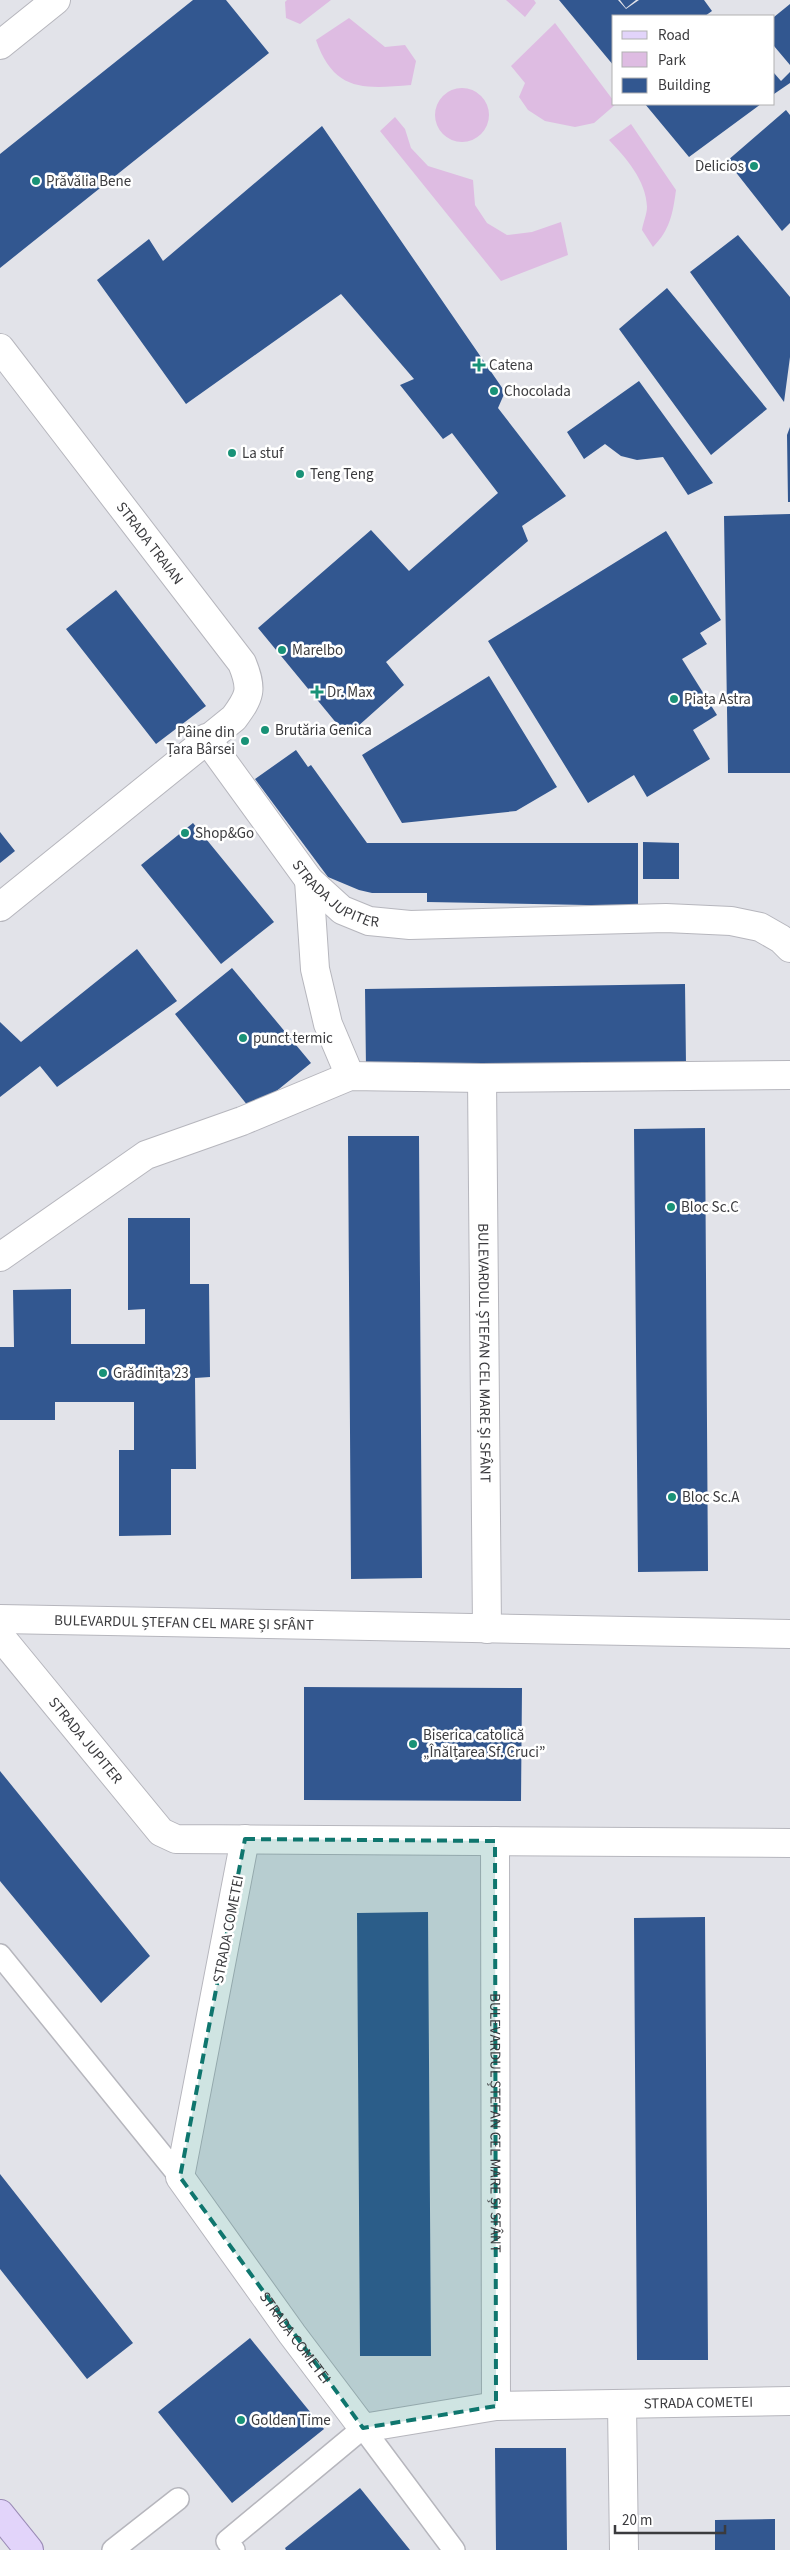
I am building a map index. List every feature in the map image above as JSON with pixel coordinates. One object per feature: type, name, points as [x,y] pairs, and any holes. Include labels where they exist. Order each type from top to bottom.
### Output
[{"type":"main road","points":[[0,2514],[28,2550]]},
{"type":"street","points":[[0,45],[56,0]]},
{"type":"street","name":"STRADA TRAIAN","points":[[0,348],[242,664],[250,682],[248,699],[234,718],[206,738]]},
{"type":"street","points":[[0,907],[206,738]]},
{"type":"street","name":"STRADA JUPITER","points":[[206,738],[309,880],[342,910],[369,921],[410,925],[666,918],[731,921],[760,927],[781,939],[790,948]]},
{"type":"street","points":[[309,880],[315,969],[328,1024],[350,1076]]},
{"type":"street","points":[[0,1257],[146,1155],[242,1121],[350,1076],[482,1078],[790,1075]]},
{"type":"street","name":"BULEVARDUL ȘTEFAN CEL MARE ȘI SFÂNT","points":[[482,1078],[486,1629]]},
{"type":"street","name":"BULEVARDUL ȘTEFAN CEL MARE ȘI SFÂNT","points":[[0,1619],[790,1634]]},
{"type":"street","name":"STRADA JUPITER","points":[[0,1636],[161,1832],[176,1839],[245,1839]]},
{"type":"street","points":[[245,1839],[790,1843]]},
{"type":"street","name":"STRADA COMETEI","points":[[245,1839],[180,2177],[292,2334],[363,2428],[496,2406],[790,2401]]},
{"type":"street","name":"BULEVARDUL ȘTEFAN CEL MARE ȘI SFÂNT","points":[[495,1841],[496,2406]]},
{"type":"street","points":[[622,2404],[624,2550]]},
{"type":"lane","points":[[0,1955],[180,2177]]},
{"type":"lane","points":[[234,2550],[227,2541],[363,2428],[454,2550]]},
{"type":"lane","points":[[113,2550],[178,2499]]},
{"type":"highlighted area","points":[[245,1839],[495,1841],[496,2406],[363,2428],[180,2177]]},
{"type":"green space","points":[[287,0],[331,0],[300,24],[286,18],[285,2]]},
{"type":"green space","points":[[506,0],[534,0],[536,3],[525,17]]},
{"type":"green space","points":[[349,18],[385,47],[405,45],[416,61],[411,85],[379,87],[353,84],[332,70],[323,57],[316,40]]},
{"type":"green space","points":[[555,23],[612,99],[612,105],[615,105],[594,123],[575,127],[545,121],[528,110],[519,97],[525,83],[511,66]]},
{"type":"green space","points":[[462,88],[472,90],[481,96],[487,105],[489,115],[487,125],[481,134],[472,140],[462,142],[452,140],[443,134],[437,125],[435,115],[437,105],[443,96],[452,90]]},
{"type":"green space","points":[[395,117],[405,129],[411,148],[428,166],[473,180],[475,205],[487,223],[507,235],[532,232],[561,222],[568,255],[501,281],[380,131]]},
{"type":"green space","points":[[631,124],[676,190],[670,221],[659,241],[653,247],[642,230],[647,207],[643,188],[634,170],[609,140]]},
{"type":"building","points":[[193,0],[226,0],[269,53],[0,268],[0,154]]},
{"type":"building","points":[[559,0],[618,0],[626,9],[639,0],[704,0],[712,11],[706,15],[612,15],[612,64]]},
{"type":"building","points":[[620,0],[636,0],[626,8]]},
{"type":"building","points":[[790,4],[790,65],[775,47],[775,16]]},
{"type":"building","points":[[790,72],[790,83],[775,93],[775,74],[781,81]]},
{"type":"building","points":[[646,105],[760,105],[689,157]]},
{"type":"building","points":[[786,110],[790,115],[790,223],[782,231],[727,161]]},
{"type":"building","points":[[322,126],[505,392],[498,408],[566,496],[522,526],[528,541],[386,662],[404,685],[347,736],[258,628],[371,530],[409,571],[498,493],[452,433],[443,439],[400,385],[414,379],[341,294],[186,404],[97,280],[149,239],[163,261]]},
{"type":"building","points":[[738,235],[790,297],[790,357],[784,402],[690,272]]},
{"type":"building","points":[[667,288],[767,409],[711,455],[619,329]]},
{"type":"building","points":[[639,381],[713,483],[688,495],[663,457],[637,460],[621,456],[605,444],[584,459],[567,432]]},
{"type":"building","points":[[790,427],[790,502],[788,502],[787,435]]},
{"type":"building","points":[[790,514],[790,773],[728,773],[724,516]]},
{"type":"building","points":[[666,531],[721,620],[700,633],[707,644],[682,659],[717,715],[693,730],[710,759],[647,797],[634,775],[588,803],[488,641]]},
{"type":"building","points":[[116,590],[206,706],[156,744],[66,629]]},
{"type":"building","points":[[489,676],[557,787],[516,811],[402,823],[362,755]]},
{"type":"building","points":[[296,750],[308,767],[311,765],[367,843],[638,843],[638,906],[427,902],[427,893],[372,893],[359,890],[328,877],[255,779]]},
{"type":"building","points":[[193,823],[274,922],[221,964],[141,865]]},
{"type":"building","points":[[0,832],[15,851],[0,863]]},
{"type":"building","points":[[643,842],[679,843],[679,879],[643,879]]},
{"type":"building","points":[[137,949],[177,1001],[57,1087],[40,1066],[0,1097],[0,1022],[21,1042]]},
{"type":"building","name":"punct termic","points":[[232,968],[311,1063],[252,1111],[175,1014]]},
{"type":"building","points":[[685,984],[686,1064],[366,1068],[365,989]]},
{"type":"building","points":[[705,1128],[708,1571],[638,1572],[634,1129]]},
{"type":"building","points":[[348,1136],[419,1136],[422,1578],[351,1579]]},
{"type":"building","points":[[128,1218],[190,1218],[190,1284],[209,1284],[210,1377],[195,1378],[196,1469],[171,1469],[171,1535],[119,1536],[119,1450],[134,1450],[134,1402],[55,1402],[55,1420],[0,1420],[0,1347],[14,1347],[13,1290],[71,1289],[71,1344],[145,1344],[145,1309],[128,1310]]},
{"type":"building","name":"Biserica catolică „Înălțarea Sf. Cruci”","points":[[304,1687],[522,1688],[521,1801],[304,1800]]},
{"type":"building","points":[[0,1771],[150,1956],[101,2003],[0,1881]]},
{"type":"building","points":[[428,1912],[431,2356],[360,2356],[357,1913]]},
{"type":"building","points":[[705,1917],[708,2360],[637,2360],[634,1918]]},
{"type":"building","points":[[0,2174],[133,2343],[87,2379],[0,2269]]},
{"type":"building","name":"Golden Time","points":[[250,2338],[324,2429],[232,2503],[158,2412]]},
{"type":"building","points":[[495,2448],[566,2448],[567,2550],[496,2550]]},
{"type":"building","points":[[360,2488],[410,2550],[286,2550],[285,2548]]},
{"type":"building","points":[[775,2519],[775,2550],[715,2550],[715,2520]]},
{"type":"place","name":"Delicios","points":[[754,166]]},
{"type":"place","name":"Prăvălia Bene","points":[[36,181]]},
{"type":"place","name":"Catena","points":[[479,365]]},
{"type":"place","name":"Chocolada","points":[[494,391]]},
{"type":"place","name":"La stuf","points":[[232,453]]},
{"type":"place","name":"Teng Teng","points":[[300,474]]},
{"type":"place","name":"Marelbo","points":[[282,650]]},
{"type":"place","name":"Dr. Max","points":[[317,692]]},
{"type":"place","name":"Piața Astra","points":[[674,699]]},
{"type":"place","name":"Brutăria Genica","points":[[265,730]]},
{"type":"place","name":"Pâine din Țara Bârsei","points":[[245,741]]},
{"type":"place","name":"Shop&Go","points":[[185,833]]},
{"type":"place","name":"punct termic","points":[[243,1038]]},
{"type":"place","name":"Bloc Sc.C","points":[[671,1207]]},
{"type":"place","name":"Grădinița 23","points":[[103,1373]]},
{"type":"place","name":"Bloc Sc.A","points":[[672,1497]]},
{"type":"place","name":"Biserica catolică „Înălțarea Sf. Cruci”","points":[[413,1744]]},
{"type":"place","name":"Golden Time","points":[[241,2420]]}]
